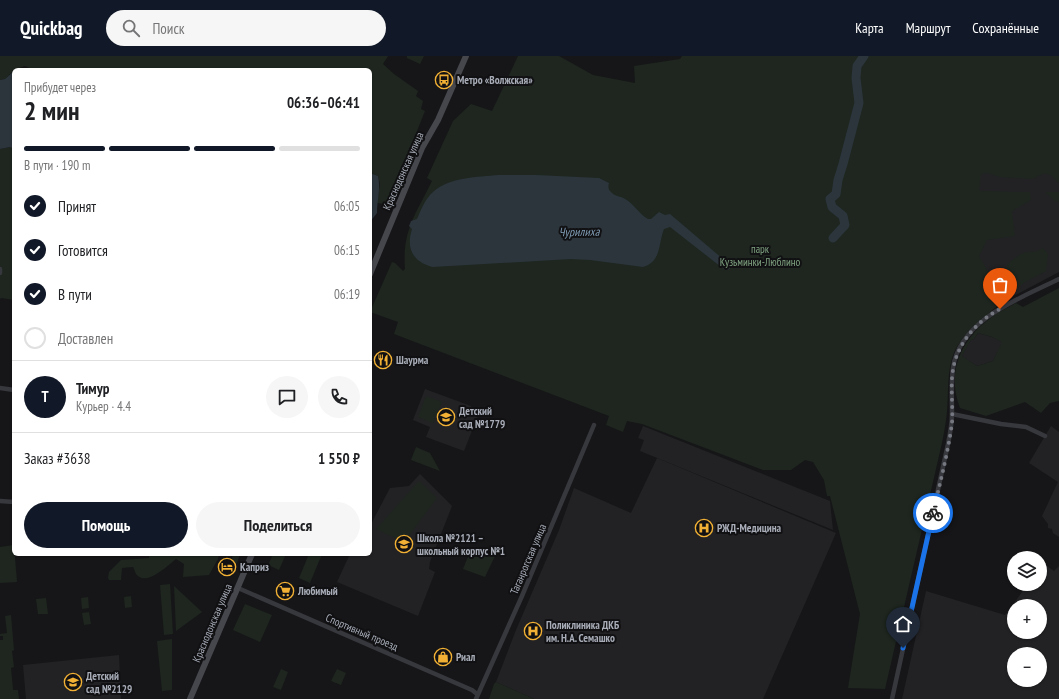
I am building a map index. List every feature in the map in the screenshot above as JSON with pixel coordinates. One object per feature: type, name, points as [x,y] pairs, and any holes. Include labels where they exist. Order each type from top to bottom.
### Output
[{"type":"main road","name":"Краснодонская улица","points":[[372,269],[422,148],[438,120],[466,56]]},
{"type":"main road","name":"Краснодонская улица","points":[[190,699],[251,556]]},
{"type":"street","points":[[892,699],[945,460],[952,414],[952,378],[954,362],[958,350],[980,323],[992,313],[1059,279]]},
{"type":"street","points":[[0,388],[12,390]]},
{"type":"street","points":[[952,414],[1001,424],[1026,427],[1045,436]]},
{"type":"street","name":"Таганрогская улица","points":[[477,697],[522,596],[594,425]]},
{"type":"street","points":[[0,501],[12,502]]},
{"type":"street","name":"Спортивный проезд","points":[[238,588],[455,682],[472,690],[477,697]]},
{"type":"shaded area","points":[[1059,56],[1059,272],[1002,302],[985,295],[954,207]]},
{"type":"shaded area","points":[[978,333],[1003,342],[993,361],[977,366],[961,356],[971,340],[974,339]]},
{"type":"shaded area","name":"Детский сад №1779","points":[[425,389],[471,406],[470,409],[479,413],[464,451],[426,437],[430,427],[413,420]]},
{"type":"shaded area","points":[[643,426],[830,501],[833,530],[640,451],[644,440],[638,438]]},
{"type":"shaded area","points":[[1051,426],[1059,432],[1059,537],[1053,533],[1052,529],[1048,528],[1048,524],[1042,516],[1058,482],[1029,463]]},
{"type":"shaded area","points":[[657,458],[836,533],[763,699],[534,699],[496,682],[516,630],[559,530],[574,488],[631,513]]},
{"type":"shaded area","name":"Школа №2121 – школьный корпус №1","points":[[420,474],[452,506],[430,562],[429,569],[435,572],[418,616],[337,582],[349,556],[372,556],[372,522],[390,488],[409,486]]},
{"type":"shaded area","points":[[1047,566],[1054,571],[1059,566],[1059,699],[902,699],[926,591],[1005,615],[1007,612],[1007,639],[1047,639],[1047,599],[1017,599],[1023,591],[1047,591]]},
{"type":"shaded area","name":"Детский сад №2129","points":[[119,655],[121,699],[26,699],[23,665]]},
{"type":"green space","points":[[0,56],[388,56],[383,64],[418,91],[416,96],[423,101],[421,109],[425,111],[387,204],[377,203],[380,184],[378,176],[372,174],[372,68],[30,68],[25,66],[12,68],[12,72],[5,79],[0,80]]},
{"type":"green space","points":[[407,56],[424,56],[420,64],[407,58]]},
{"type":"green space","name":"парк Кузьминки-Люблино","points":[[518,56],[559,56],[593,75],[635,83],[634,66],[680,59],[682,56],[1059,56],[1059,183],[1052,176],[1045,173],[1032,179],[999,177],[988,173],[981,174],[979,191],[1030,192],[1031,200],[1012,211],[1015,236],[987,240],[979,256],[989,273],[1000,285],[1011,279],[1006,266],[1013,259],[1019,255],[1043,248],[1048,254],[1046,271],[1025,282],[1000,301],[1002,302],[968,332],[954,352],[950,369],[947,412],[942,443],[885,689],[848,688],[860,614],[830,496],[827,496],[824,480],[813,462],[805,460],[791,470],[763,470],[642,424],[627,421],[623,432],[606,425],[609,416],[394,334],[398,322],[372,313],[372,307],[392,262],[403,271],[405,269],[406,243],[411,223],[432,181],[427,178],[453,121],[471,104],[492,111]]},
{"type":"green space","points":[[12,148],[12,300],[0,299],[0,149]]},
{"type":"green space","points":[[1045,192],[1059,192],[1059,202],[1055,201]]},
{"type":"green space","points":[[1059,288],[1059,401],[1050,403],[1041,413],[1025,402],[986,416],[960,408],[956,395],[956,369],[959,357],[965,346],[972,335],[995,315],[1016,303],[1023,307]],"holes":[[[978,333],[1002,342],[993,361],[977,366],[962,356],[971,340],[974,339]]]},
{"type":"green space","points":[[426,396],[442,402],[433,423],[418,417]]},
{"type":"green space","points":[[416,447],[430,453],[440,471],[411,460]]},
{"type":"green space","points":[[419,481],[437,498],[404,542],[376,529]]},
{"type":"green space","points":[[12,545],[12,556],[15,556],[17,582],[0,583],[0,547]]},
{"type":"green space","points":[[474,549],[495,556],[485,577],[463,569],[467,559]]},
{"type":"green space","points":[[149,556],[219,556],[209,575],[183,577],[184,564],[176,559],[157,574],[147,578],[138,576],[133,567],[122,568],[121,580],[109,580],[109,572],[121,560],[149,558]]},
{"type":"green space","points":[[233,556],[239,556],[237,563],[231,564]]},
{"type":"green space","points":[[272,556],[285,556],[279,570],[268,565]]},
{"type":"green space","points":[[308,556],[321,556],[310,583],[299,578]]},
{"type":"green space","points":[[170,584],[173,634],[164,635],[160,585]]},
{"type":"green space","points":[[174,586],[202,612],[176,631]]},
{"type":"green space","points":[[131,596],[132,607],[125,608],[124,597]]},
{"type":"green space","points":[[88,597],[89,608],[82,609],[81,598]]},
{"type":"green space","points":[[46,598],[48,614],[38,614],[36,599]]},
{"type":"green space","points":[[245,604],[272,615],[260,642],[233,630]]},
{"type":"green space","points":[[89,612],[91,624],[84,625],[82,613]]},
{"type":"green space","points":[[11,615],[14,650],[12,651],[14,667],[11,668],[13,690],[18,690],[19,699],[0,699],[0,640],[3,640],[3,636],[0,636],[0,634],[7,633],[5,616]]},
{"type":"green space","points":[[172,639],[172,690],[162,691],[157,641]]},
{"type":"green space","points":[[281,669],[288,672],[281,690],[273,687]]},
{"type":"green space","points":[[337,669],[346,673],[341,685],[331,681]]},
{"type":"green space","points":[[496,682],[534,699],[489,699]]},
{"type":"water","points":[[12,73],[12,148],[0,149],[0,80],[5,79]]},
{"type":"water","points":[[372,174],[378,176],[379,185],[377,213],[372,219]]},
{"type":"water","points":[[499,175],[599,178],[609,183],[608,187],[613,194],[628,201],[648,219],[651,219],[659,212],[665,215],[670,214],[730,265],[730,268],[725,270],[670,227],[664,229],[658,251],[653,261],[643,267],[571,259],[432,267],[415,257],[410,248],[410,236],[412,229],[409,226],[411,221],[417,219],[425,201],[433,192],[447,183],[473,177]]},
{"type":"waterway","name":"Чурилиха","points":[[833,238],[845,225],[843,216],[832,207],[830,199],[836,194],[838,180],[859,103],[856,78],[857,66],[864,56]]},
{"type":"way so far","points":[[933,513],[952,422],[952,378],[955,358],[960,346],[975,328],[1000,309]]},
{"type":"place","name":"Метро «Волжская»","points":[[444,80]]},
{"type":"place","name":"Шаурма","points":[[383,360]]},
{"type":"place","name":"Детский сад №1779","points":[[446,417]]},
{"type":"place","name":"РЖД-Медицина","points":[[704,528]]},
{"type":"place","name":"Школа №2121 – школьный корпус №1","points":[[404,544]]},
{"type":"place","name":"Каприз","points":[[227,567]]},
{"type":"place","name":"Любимый","points":[[285,591]]},
{"type":"place","name":"Поликлиника ДКБ им. Н.А. Семашко","points":[[533,631]]},
{"type":"place","name":"Риал","points":[[443,657]]},
{"type":"place","name":"Детский сад №2129","points":[[73,682]]},
{"type":"route","points":[[903,648],[933,513]]}]
